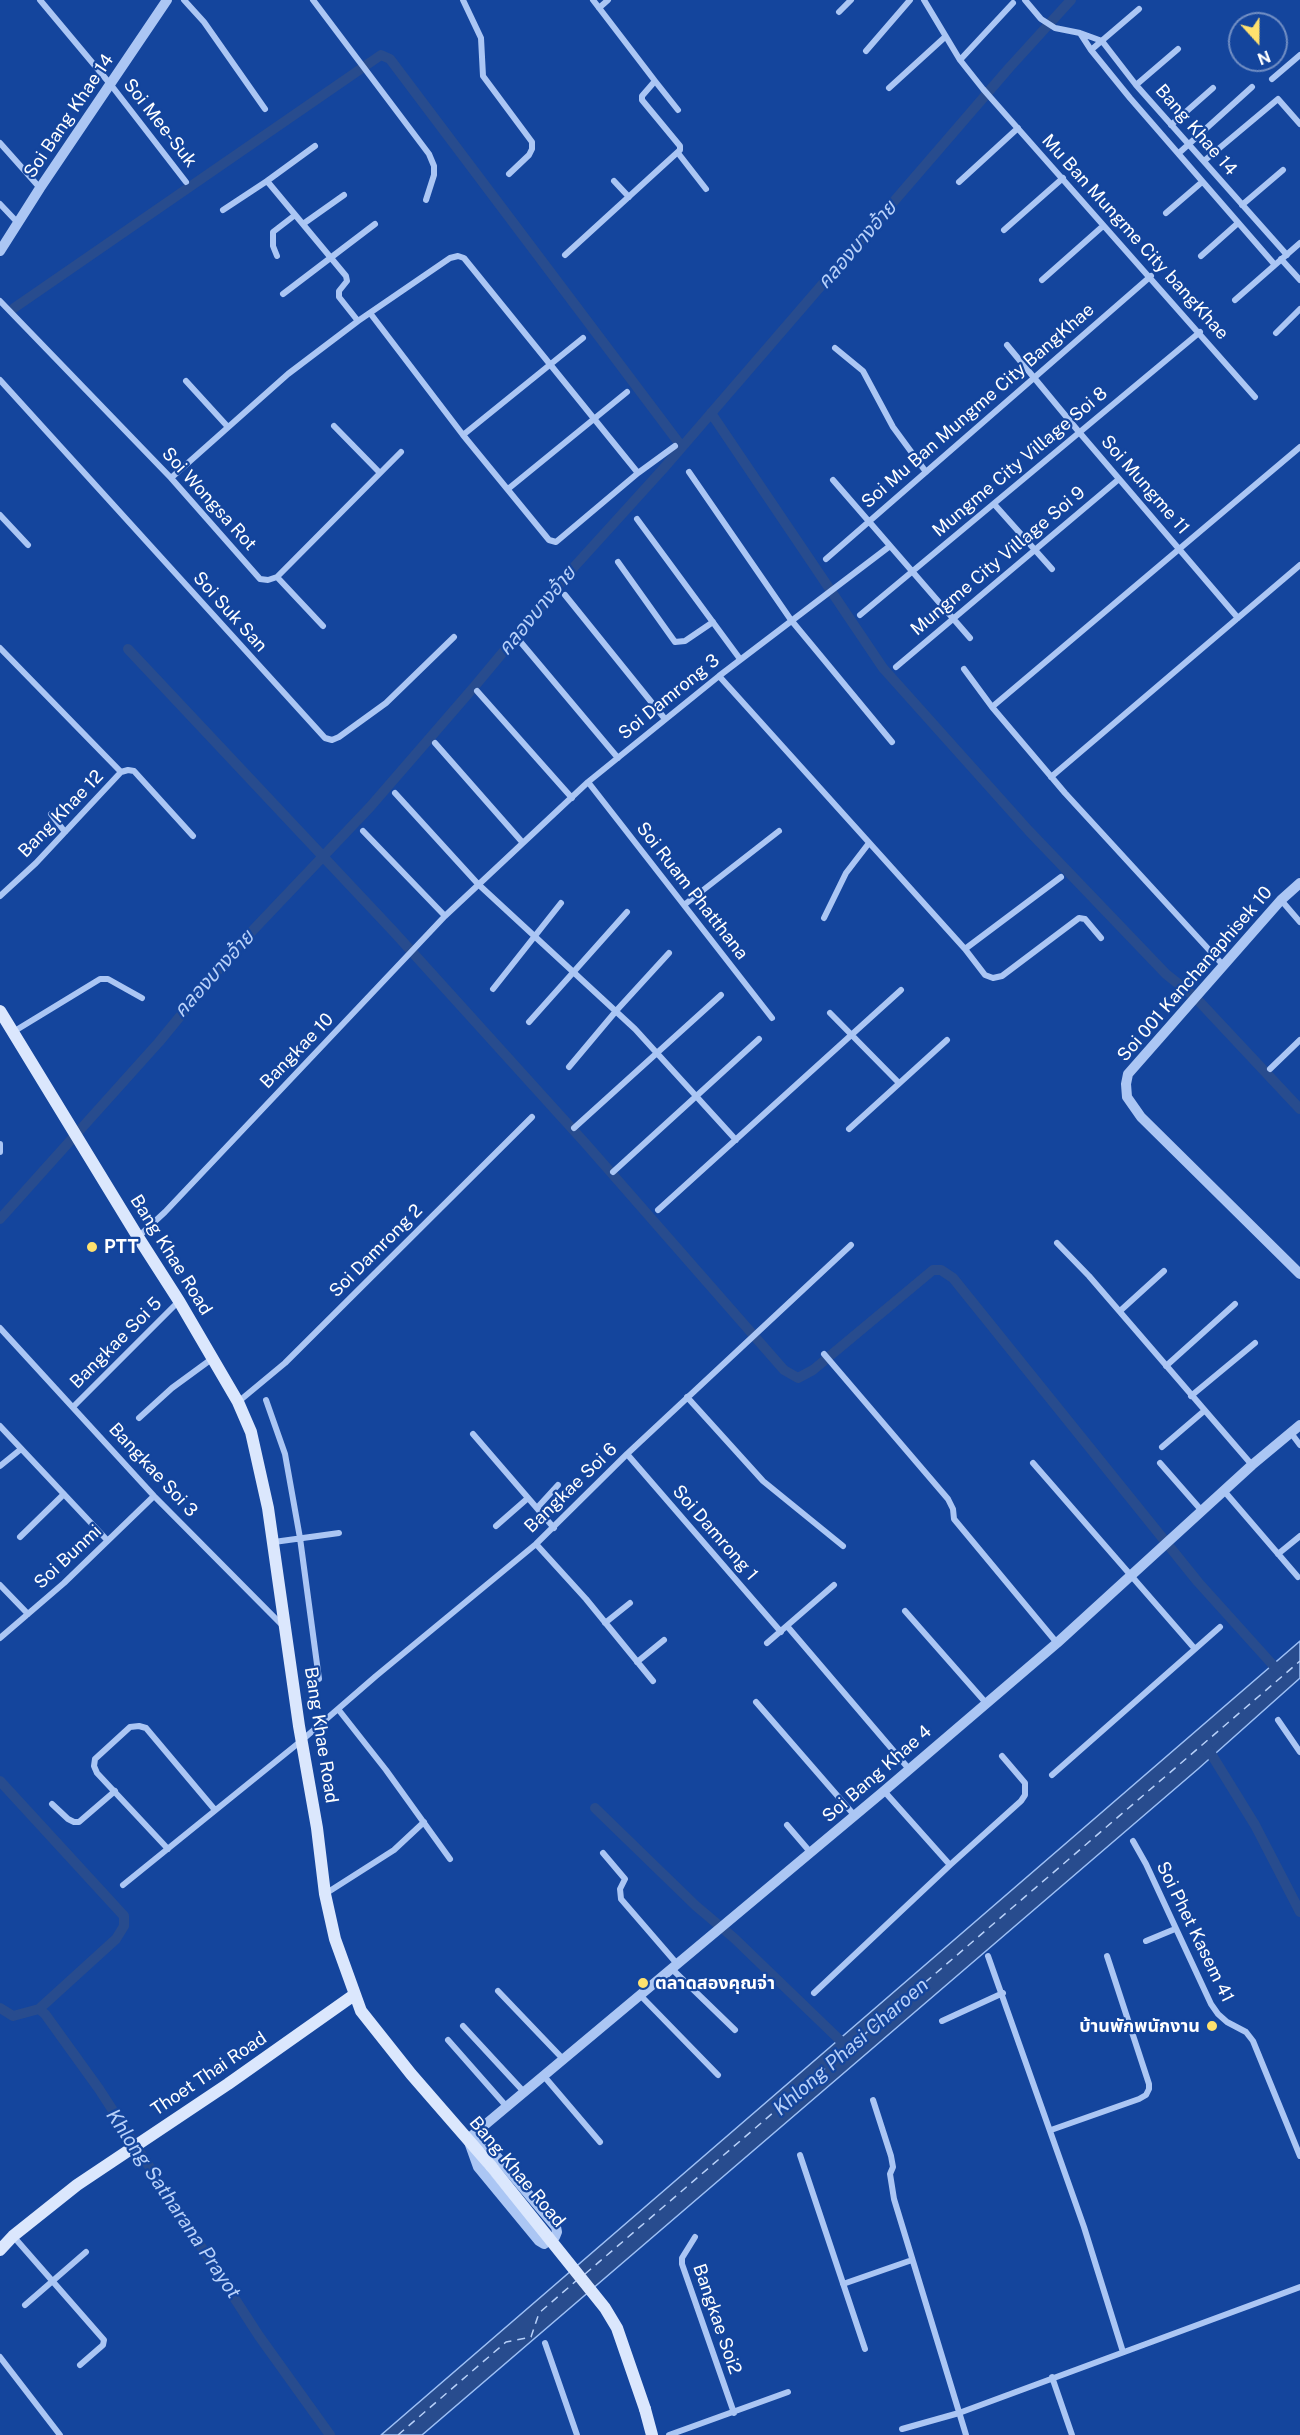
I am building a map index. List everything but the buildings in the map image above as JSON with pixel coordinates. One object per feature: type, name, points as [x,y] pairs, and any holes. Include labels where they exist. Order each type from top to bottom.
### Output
[{"type":"main road","name":"Bang Khae Road","points":[[0,1011],[179,1300],[238,1402],[251,1432],[274,1542],[301,1741],[317,1828],[325,1894],[335,1940],[361,2012],[491,2166],[605,2308],[617,2328],[652,2435]]},
{"type":"main road","name":"Thoet Thai Road","points":[[0,2250],[13,2236],[65,2193],[142,2139],[228,2084],[354,1995]]},
{"type":"street","name":"Soi Mee-Suk","points":[[40,0],[111,85],[186,182]]},
{"type":"street","name":"Soi Bang Khae 14","points":[[0,251],[39,188],[167,0]]},
{"type":"street","points":[[184,0],[204,22],[265,109]]},
{"type":"street","points":[[313,0],[429,154],[434,166],[434,176],[426,200]]},
{"type":"street","points":[[463,0],[481,38],[483,76],[531,142],[532,149],[529,155],[509,174]]},
{"type":"street","points":[[593,0],[678,110]]},
{"type":"street","points":[[599,8],[608,0]]},
{"type":"street","points":[[839,12],[851,0]]},
{"type":"street","points":[[866,51],[910,0]]},
{"type":"street","name":"Mu Ban Mungme City bangKhae","points":[[924,0],[960,60],[992,99],[1103,226],[1151,276],[1255,397]]},
{"type":"street","points":[[1025,0],[1041,19],[1054,28],[1080,33],[1102,41]]},
{"type":"street","points":[[960,60],[1013,3]]},
{"type":"street","points":[[1091,50],[1139,9]]},
{"type":"street","name":"Bang Khae 14","points":[[1080,33],[1130,98],[1275,265]]},
{"type":"street","points":[[889,88],[945,37]]},
{"type":"street","name":"Bang Khae 14","points":[[1102,41],[1138,87],[1242,205],[1300,280]]},
{"type":"street","points":[[1130,98],[1138,87],[1178,49]]},
{"type":"street","points":[[1272,79],[1300,55]]},
{"type":"street","points":[[566,255],[678,153],[680,146],[642,100],[642,96],[655,81]]},
{"type":"street","points":[[1179,153],[1252,87]]},
{"type":"street","points":[[1171,125],[1213,88]]},
{"type":"street","points":[[1204,161],[1278,99],[1300,124]]},
{"type":"street","points":[[959,182],[1018,128]]},
{"type":"street","points":[[0,143],[39,188]]},
{"type":"street","points":[[223,210],[315,146]]},
{"type":"street","points":[[678,153],[706,189]]},
{"type":"street","points":[[1242,205],[1283,170]]},
{"type":"street","points":[[1004,230],[1062,178]]},
{"type":"street","points":[[267,181],[331,258],[347,281],[339,291],[339,297],[358,321]]},
{"type":"street","points":[[614,181],[629,197]]},
{"type":"street","points":[[1166,213],[1202,182]]},
{"type":"street","points":[[303,224],[344,195]]},
{"type":"street","points":[[0,204],[18,224]]},
{"type":"street","points":[[277,256],[273,246],[273,232],[295,215]]},
{"type":"street","points":[[1201,256],[1239,223]]},
{"type":"street","points":[[284,294],[375,224]]},
{"type":"street","points":[[1042,279],[1103,226]]},
{"type":"street","points":[[1235,300],[1300,243]]},
{"type":"street","points":[[171,478],[288,374],[358,321],[450,258],[458,256],[464,258],[638,473]]},
{"type":"street","name":"Soi Mu Ban Mungme City BangKhae","points":[[826,559],[1151,276]]},
{"type":"street","name":"Soi Wongsa Rot","points":[[0,301],[171,478],[260,579],[268,580],[276,577]]},
{"type":"street","points":[[1276,333],[1300,309]]},
{"type":"street","points":[[370,313],[463,435],[549,540],[556,542],[638,473],[675,446]]},
{"type":"street","name":"Mungme City Village Soi 8","points":[[860,615],[1200,332]]},
{"type":"street","points":[[463,435],[583,338]]},
{"type":"street","name":"Soi Mungme 11","points":[[1007,345],[1078,432],[1238,618]]},
{"type":"street","points":[[835,348],[863,371],[893,427],[926,472]]},
{"type":"street","name":"Soi Suk San","points":[[0,380],[325,738],[332,740],[339,737],[386,703],[454,637]]},
{"type":"street","points":[[186,381],[228,427]]},
{"type":"street","points":[[508,489],[627,392]]},
{"type":"street","points":[[334,426],[380,473]]},
{"type":"street","points":[[992,707],[1300,447]]},
{"type":"street","points":[[323,626],[276,577],[401,452]]},
{"type":"street","points":[[689,472],[791,620],[892,742]]},
{"type":"street","name":"Mungme City Village Soi 9","points":[[896,667],[1119,479]]},
{"type":"street","points":[[833,480],[970,638]]},
{"type":"street","points":[[994,504],[1052,569]]},
{"type":"street","points":[[0,515],[28,545]]},
{"type":"street","points":[[637,519],[740,659]]},
{"type":"street","name":"Soi Damrong 3","points":[[478,885],[588,782],[740,659],[890,546]]},
{"type":"street","points":[[618,561],[675,642],[685,641],[713,622]]},
{"type":"street","points":[[1051,777],[1300,565]]},
{"type":"street","points":[[565,595],[665,719]]},
{"type":"street","points":[[518,639],[618,758]]},
{"type":"street","points":[[0,648],[121,772]]},
{"type":"street","points":[[964,669],[992,707],[1051,777],[1223,965]]},
{"type":"street","points":[[719,676],[965,949],[985,975],[993,978],[1002,976],[1079,918],[1085,919],[1101,938]]},
{"type":"street","points":[[477,691],[572,798]]},
{"type":"street","points":[[435,743],[523,843]]},
{"type":"street","name":"Bang Khae 12","points":[[0,896],[36,863],[121,772],[134,771],[194,836]]},
{"type":"street","name":"Soi Ruam Phatthana","points":[[588,782],[772,1018]]},
{"type":"street","points":[[394,793],[478,885],[616,1011],[736,1140]]},
{"type":"street","points":[[51,814],[65,832]]},
{"type":"street","points":[[363,831],[445,916]]},
{"type":"street","points":[[684,905],[779,831]]},
{"type":"street","points":[[824,918],[846,873],[869,843]]},
{"type":"street","points":[[965,949],[1061,877]]},
{"type":"street","name":"Soi 001 Kanchanaphisek 10","points":[[1300,883],[1281,900],[1128,1074],[1127,1097],[1142,1117],[1300,1274]]},
{"type":"street","name":"Bangkae 10","points":[[138,1237],[165,1212],[445,916],[478,885]]},
{"type":"street","points":[[1281,900],[1300,922]]},
{"type":"street","points":[[493,989],[561,903]]},
{"type":"street","points":[[529,1022],[627,912]]},
{"type":"street","points":[[569,1067],[669,953]]},
{"type":"street","points":[[12,1032],[100,979],[108,979],[141,998]]},
{"type":"street","points":[[658,1210],[901,990]]},
{"type":"street","points":[[574,1128],[721,995]]},
{"type":"street","points":[[830,1013],[899,1083]]},
{"type":"street","points":[[613,1172],[759,1039]]},
{"type":"street","points":[[849,1129],[947,1040]]},
{"type":"street","points":[[1270,1069],[1300,1040]]},
{"type":"street","name":"Soi Damrong 2","points":[[238,1402],[285,1363],[532,1117]]},
{"type":"street","points":[[1057,1243],[1120,1311],[1252,1465]]},
{"type":"street","name":"Bangkae Soi 6","points":[[123,1885],[301,1741],[536,1544],[687,1397],[851,1245]]},
{"type":"street","points":[[1120,1311],[1164,1271]]},
{"type":"street","name":"Bangkae Soi 5","points":[[74,1406],[179,1300]]},
{"type":"street","points":[[1166,1366],[1235,1304]]},
{"type":"street","name":"Bangkae Soi 3","points":[[0,1328],[74,1406],[154,1496],[286,1629]]},
{"type":"street","points":[[1191,1396],[1255,1342]]},
{"type":"street","points":[[824,1354],[941,1490],[953,1509],[954,1519],[1057,1643]]},
{"type":"street","points":[[140,1418],[172,1388],[213,1358]]},
{"type":"street","points":[[687,1397],[763,1481],[843,1546]]},
{"type":"street","points":[[266,1400],[285,1454],[300,1538],[319,1679]]},
{"type":"street","points":[[1162,1448],[1204,1411]]},
{"type":"street","name":"Soi Bang Khae 4","points":[[468,2139],[710,1939],[1057,1643],[1252,1465],[1300,1425]]},
{"type":"street","points":[[0,1426],[107,1540]]},
{"type":"street","points":[[1291,1433],[1300,1445]]},
{"type":"street","points":[[473,1434],[554,1528]]},
{"type":"street","points":[[0,1466],[21,1449]]},
{"type":"street","name":"Soi Damrong 1","points":[[627,1454],[781,1632]]},
{"type":"street","points":[[1034,1463],[1195,1649]]},
{"type":"street","points":[[1160,1463],[1202,1512]]},
{"type":"street","points":[[537,1508],[558,1485]]},
{"type":"street","points":[[1225,1492],[1298,1577]]},
{"type":"street","points":[[20,1537],[64,1494]]},
{"type":"street","name":"Soi Bunmi","points":[[0,1638],[154,1496]]},
{"type":"street","points":[[496,1526],[528,1498]]},
{"type":"street","points":[[274,1542],[339,1533]]},
{"type":"street","points":[[1278,1554],[1300,1536]]},
{"type":"street","points":[[536,1544],[652,1681]]},
{"type":"street","points":[[0,1585],[28,1614]]},
{"type":"street","points":[[767,1644],[834,1585]]},
{"type":"street","points":[[605,1623],[630,1604]]},
{"type":"street","points":[[905,1611],[986,1703]]},
{"type":"street","points":[[787,1626],[909,1769]]},
{"type":"street","points":[[1052,1775],[1220,1627]]},
{"type":"street","points":[[637,1662],[664,1640]]},
{"type":"street","points":[[756,1702],[855,1816]]},
{"type":"street","points":[[338,1709],[386,1770],[450,1859]]},
{"type":"street","points":[[1278,1720],[1300,1752]]},
{"type":"street","points":[[168,1849],[97,1773],[94,1766],[95,1759],[130,1727],[146,1728],[215,1810]]},
{"type":"street","points":[[814,1993],[1021,1801],[1025,1795],[1025,1783],[1002,1756]]},
{"type":"street","points":[[52,1804],[68,1819],[79,1822],[115,1791]]},
{"type":"street","points":[[884,1791],[950,1865]]},
{"type":"street","points":[[325,1894],[394,1850],[423,1822]]},
{"type":"street","points":[[787,1825],[811,1853]]},
{"type":"street","name":"Soi Phet Kasem 41","points":[[1133,1841],[1218,2014],[1227,2022],[1246,2032],[1253,2041],[1300,2156]]},
{"type":"street","points":[[603,1853],[625,1879],[620,1889],[621,1899],[676,1967],[735,2030]]},
{"type":"street","points":[[1146,1941],[1175,1929]]},
{"type":"street","points":[[988,1956],[1051,2130],[1123,2352]]},
{"type":"street","points":[[1051,2130],[1138,2099],[1146,2095],[1149,2089],[1107,1956]]},
{"type":"street","points":[[498,1990],[563,2059]]},
{"type":"street","points":[[942,2021],[1003,1993]]},
{"type":"street","points":[[641,1996],[718,2075]]},
{"type":"street","points":[[463,2026],[524,2092]]},
{"type":"street","points":[[448,2040],[507,2107]]},
{"type":"street","points":[[543,2075],[600,2142]]},
{"type":"street","points":[[873,2100],[891,2156],[893,2167],[890,2174],[894,2199],[966,2435]]},
{"type":"street","points":[[468,2139],[481,2141],[488,2146],[556,2227],[555,2237],[544,2244],[539,2241],[478,2167],[468,2139]]},
{"type":"street","points":[[800,2155],[865,2349]]},
{"type":"street","points":[[13,2236],[104,2340],[103,2345],[80,2365]]},
{"type":"street","name":"Bangkae Soi2","points":[[695,2238],[682,2258],[682,2264],[734,2413]]},
{"type":"street","points":[[25,2305],[86,2252]]},
{"type":"street","points":[[843,2284],[912,2260]]},
{"type":"street","points":[[902,2429],[959,2413],[1300,2287]]},
{"type":"street","points":[[545,2343],[577,2435]]},
{"type":"street","points":[[0,2356],[60,2435]]},
{"type":"street","points":[[1052,2377],[1072,2435]]},
{"type":"street","points":[[669,2435],[788,2392]]},
{"type":"water","name":"Khlong Phasi Charoen","points":[[1300,1641],[1300,1678],[1198,1769],[422,2435],[381,2435]]},
{"type":"waterway","name":"คลองบางอ้าย","points":[[0,1219],[159,1042],[237,947],[370,807],[574,567],[663,469],[1009,68],[1071,0]]},
{"type":"waterway","points":[[14,308],[381,55],[390,59],[682,447]]},
{"type":"waterway","points":[[711,413],[883,668],[1029,831],[1166,974],[1195,997],[1300,1109]]},
{"type":"waterway","points":[[128,649],[394,932],[586,1144],[784,1370],[798,1378],[813,1370],[933,1270],[941,1270],[953,1278],[1198,1582],[1281,1674]]},
{"type":"waterway","points":[[1205,1744],[1255,1825],[1300,1912]]},
{"type":"waterway","points":[[0,1781],[124,1916],[124,1926],[116,1939],[39,2009]]},
{"type":"waterway","name":"Khlong Phasi Charoen","points":[[595,1808],[847,2047]]},
{"type":"waterway","name":"Khlong Satharana Prayot","points":[[0,2008],[13,2016],[39,2009],[45,2014],[99,2089],[259,2336],[330,2435]]},
{"type":"ferry route","points":[[585,2274],[1300,1661]]},
{"type":"ferry route","points":[[398,2435],[506,2342],[531,2337],[539,2313],[576,2281]]},
{"type":"place","name":"PTT","points":[[92,1247]]},
{"type":"place","name":"ตลาดสองคุณจ่า","points":[[643,1983]]},
{"type":"place","name":"บ้านพักพนักงาน","points":[[1212,2026]]}]
